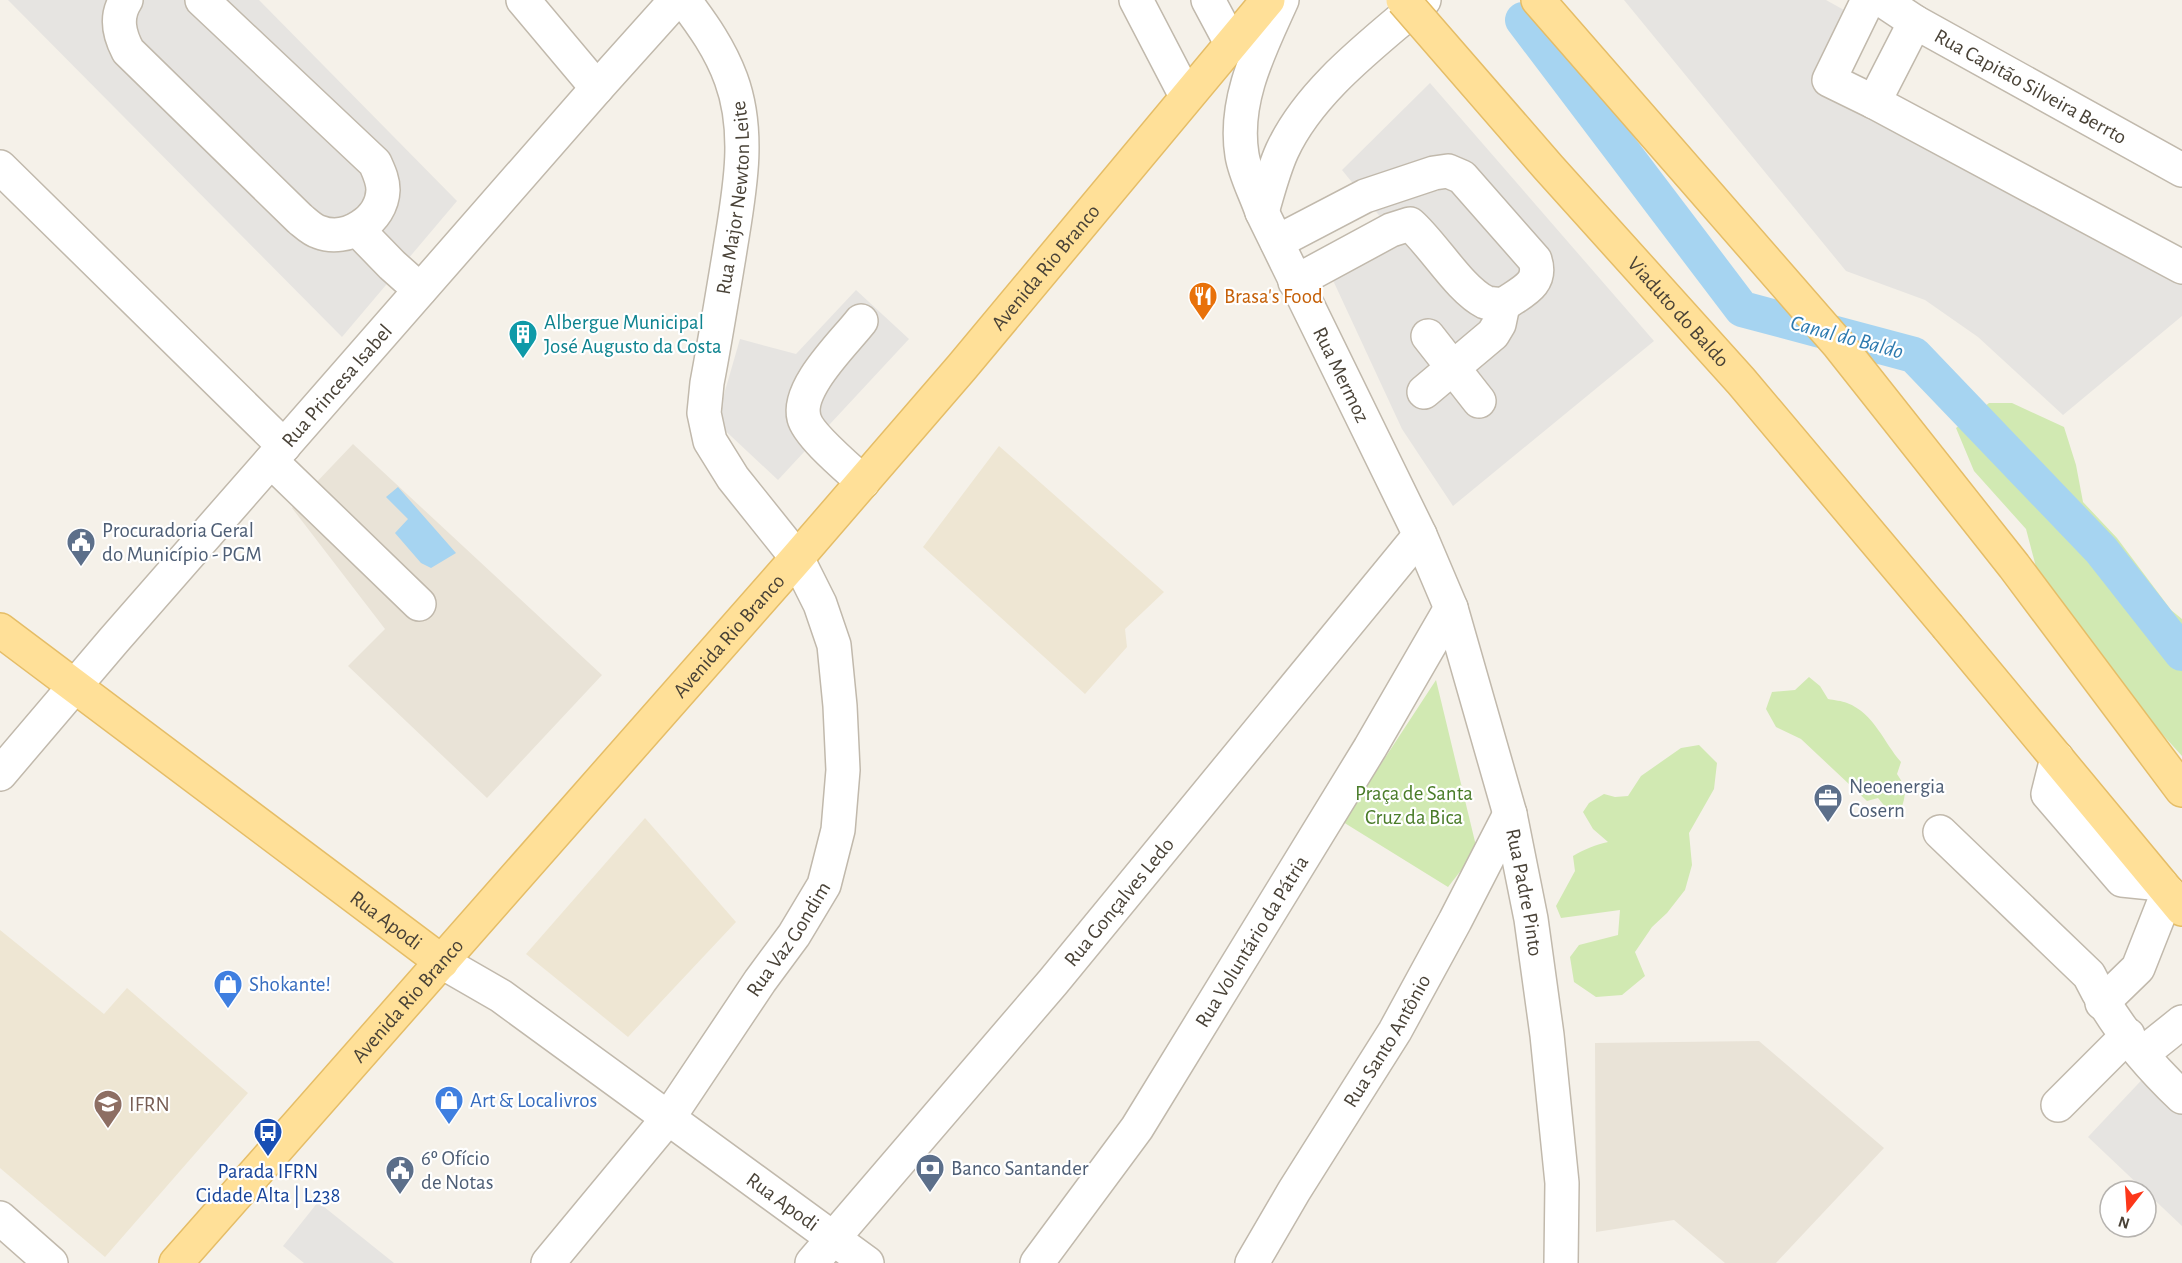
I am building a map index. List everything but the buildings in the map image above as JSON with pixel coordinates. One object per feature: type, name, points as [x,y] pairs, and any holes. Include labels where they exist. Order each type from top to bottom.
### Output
[{"type":"main road","name":"Avenida Rio Branco","points":[[176,1263],[863,482],[962,367],[1268,0]]},
{"type":"main road","name":"Viaduto do Baldo","points":[[1404,0],[1549,168],[1741,381],[2170,895]]},
{"type":"main road","points":[[1538,0],[1839,345],[2014,566],[2182,790]]},
{"type":"main road","name":"Rua Apodi","points":[[0,630],[442,962]]},
{"type":"street","points":[[126,0],[119,23],[121,38],[128,51],[300,219],[319,232],[343,234],[358,230],[372,218],[380,205],[382,184],[375,163],[202,0]]},
{"type":"street","points":[[523,0],[597,88]]},
{"type":"street","name":"Rua Princesa Isabel","points":[[0,774],[420,290],[676,0]]},
{"type":"street","name":"Rua Major Newton Leite","points":[[684,0],[719,51],[732,80],[740,112],[742,147],[739,193],[704,413],[710,441],[733,478],[797,558]]},
{"type":"street","points":[[1136,0],[1186,96]]},
{"type":"street","points":[[1208,0],[1231,43]]},
{"type":"street","name":"Rua Mermoz","points":[[1282,0],[1246,85],[1239,123],[1242,157],[1262,212],[1420,535]]},
{"type":"street","points":[[1262,212],[1283,149],[1303,117],[1341,72],[1424,0]]},
{"type":"street","points":[[1888,13],[1829,80],[2182,267]]},
{"type":"street","points":[[1874,102],[1888,13]]},
{"type":"street","name":"Rua Capitão Silveira Berrto","points":[[1888,13],[2182,170]]},
{"type":"street","points":[[0,167],[278,453],[419,604]]},
{"type":"street","points":[[1277,242],[1365,196],[1434,173],[1448,171],[1462,177],[1535,260],[1538,270],[1534,283],[1503,305],[1486,303],[1472,293],[1410,224],[1391,231],[1295,282]]},
{"type":"street","points":[[358,230],[420,290]]},
{"type":"street","points":[[1424,392],[1493,334],[1499,324],[1503,305]]},
{"type":"street","points":[[861,321],[810,385],[804,402],[804,419],[825,448],[863,482]]},
{"type":"street","points":[[1428,336],[1479,401]]},
{"type":"street","name":"Rua Padre Pinto","points":[[1420,535],[1450,608],[1510,814],[1531,919],[1547,1035],[1562,1184],[1561,1263]]},
{"type":"street","name":"Rua Gonçalves Ledo","points":[[812,1263],[1053,982],[1420,535]]},
{"type":"street","name":"Rua Vaz Gondim","points":[[548,1263],[669,1117],[800,925],[824,885],[838,830],[843,770],[840,706],[834,645],[820,604],[797,558]]},
{"type":"street","name":"Rua Voluntário da Pátria","points":[[1037,1263],[1137,1128],[1370,748],[1450,608]]},
{"type":"street","name":"Rua Santo Antônio","points":[[1252,1263],[1294,1191],[1395,1031],[1510,814]]},
{"type":"street","points":[[1940,832],[2089,975],[2102,1003],[2152,1069],[2182,1097]]},
{"type":"street","points":[[2102,1003],[2138,968],[2170,895]]},
{"type":"street","name":"Rua Apodi","points":[[442,962],[501,996],[867,1263]]},
{"type":"street","points":[[2058,1105],[2135,1044],[2182,1022]]},
{"type":"street","points":[[0,1218],[51,1263]]},
{"type":"shaded area","points":[[8,0],[259,0],[457,201],[342,337]]},
{"type":"shaded area","points":[[1624,0],[1826,0],[1844,10],[1813,72],[1874,102],[2182,267],[2182,316],[2063,415],[1978,337],[1925,300],[1846,271]]},
{"type":"shaded area","points":[[1430,83],[1654,341],[1453,506],[1402,429],[1331,276],[1391,230],[1342,170]]},
{"type":"shaded area","points":[[856,290],[909,339],[778,480],[716,422],[740,339],[796,354]]},
{"type":"shaded area","points":[[353,444],[602,675],[487,798],[348,666],[385,629],[292,508]]},
{"type":"shaded area","points":[[999,446],[1164,592],[1125,629],[1127,647],[1085,694],[923,547]]},
{"type":"shaded area","points":[[645,818],[736,922],[628,1037],[526,954]]},
{"type":"shaded area","name":"IFRN","points":[[0,930],[104,1014],[127,988],[248,1093],[105,1257],[0,1168]]},
{"type":"shaded area","points":[[1759,1041],[1884,1148],[1776,1263],[1725,1263],[1674,1220],[1596,1232],[1595,1043]]},
{"type":"shaded area","points":[[2152,1069],[2182,1097],[2182,1226],[2158,1203],[2158,1179],[2132,1179],[2088,1137]]},
{"type":"shaded area","points":[[318,1202],[394,1263],[304,1263],[283,1246]]},
{"type":"green space","points":[[1989,403],[2012,403],[2064,427],[2076,465],[2083,502],[2117,538],[2171,610],[2182,619],[2182,756],[2095,654],[2060,598],[2036,567],[2026,529],[1974,471],[1956,428]]},
{"type":"green space","points":[[1809,677],[1820,686],[1828,699],[1845,702],[1856,708],[1878,729],[1901,762],[1897,774],[1904,789],[1902,806],[1887,809],[1878,798],[1867,801],[1801,739],[1776,727],[1766,709],[1772,692],[1795,690]]},
{"type":"green space","name":"Praça de Santa Cruz da Bica","points":[[1436,680],[1477,850],[1448,887],[1343,822]]},
{"type":"green space","points":[[1699,745],[1717,763],[1714,789],[1689,833],[1692,865],[1685,890],[1667,913],[1652,927],[1635,952],[1645,976],[1622,995],[1596,997],[1574,982],[1570,957],[1579,945],[1618,935],[1620,910],[1561,918],[1556,906],[1575,871],[1573,856],[1608,842],[1593,829],[1583,812],[1589,803],[1604,794],[1615,797],[1628,796],[1641,776],[1681,748]]},
{"type":"water","points":[[398,487],[456,553],[431,568],[421,563],[395,533],[408,519],[386,497]]},
{"type":"waterway","name":"Canal do Baldo","points":[[1523,20],[1742,309],[1914,355],[2101,550],[2182,653]]},
{"type":"place","name":"Brasa's Food","points":[[1203,322]]},
{"type":"place","name":"Albergue Municipal José Augusto da Costa","points":[[523,360]]},
{"type":"place","name":"Procuradoria Geral do Município - PGM","points":[[81,568]]},
{"type":"place","name":"Neoenergia Cosern","points":[[1828,824]]},
{"type":"place","name":"Shokante!","points":[[228,1010]]},
{"type":"place","name":"Art & Localivros","points":[[449,1126]]},
{"type":"place","name":"IFRN","points":[[108,1130]]},
{"type":"place","name":"Parada IFRN Cidade Alta | L238","points":[[268,1158]]},
{"type":"place","name":"Banco Santander","points":[[930,1194]]},
{"type":"place","name":"6º Ofício de Notas","points":[[400,1196]]}]
